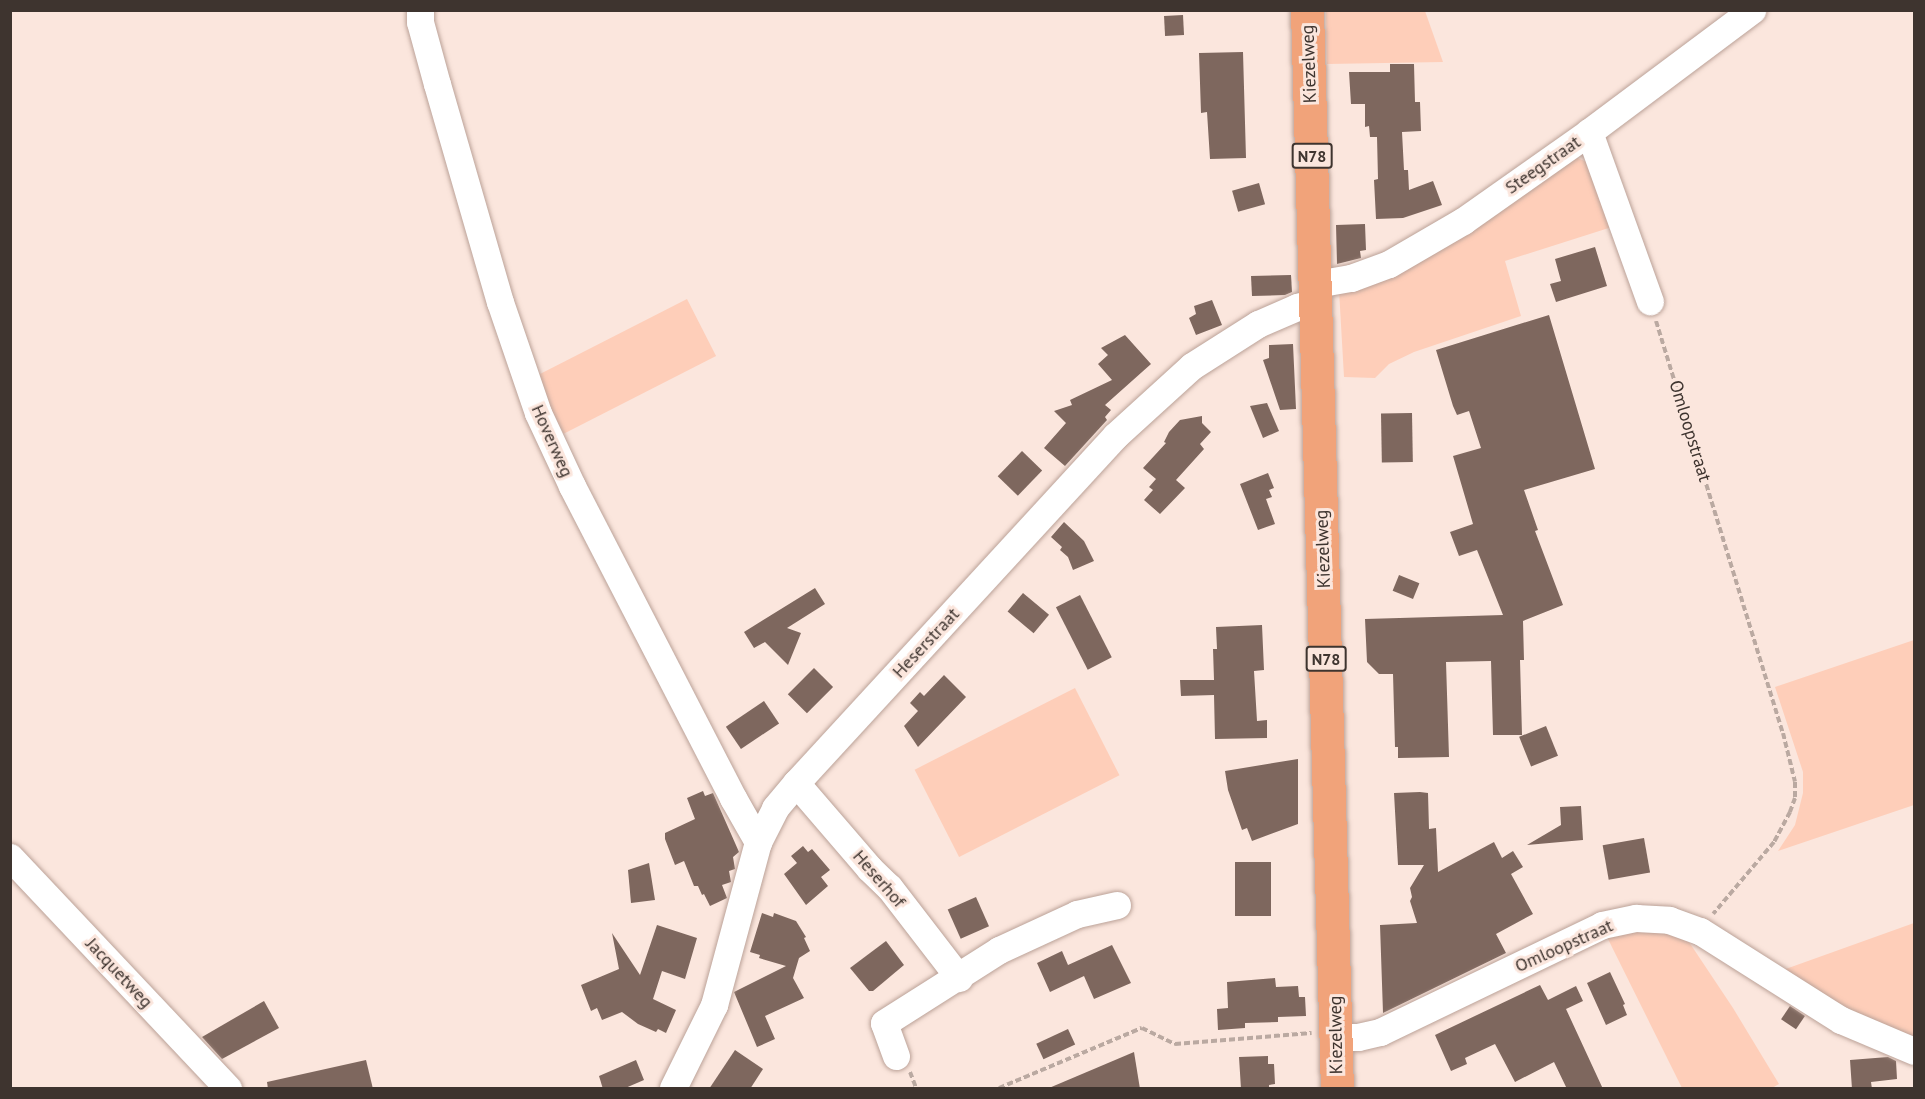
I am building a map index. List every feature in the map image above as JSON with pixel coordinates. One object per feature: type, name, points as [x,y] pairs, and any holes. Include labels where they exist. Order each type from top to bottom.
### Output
[{"type":"main road","name":"Kiezelweg","points":[[1307,10],[1337,1089]]},
{"type":"street","name":"Hoverweg","points":[[420,10],[420,22],[431,63],[500,302],[538,413],[572,486],[733,798],[759,842]]},
{"type":"street","name":"Steegstraat","points":[[1316,293],[1389,264],[1463,221],[1589,132],[1752,10]]},
{"type":"street","points":[[1589,132],[1650,301]]},
{"type":"street","name":"Heserstraat","points":[[673,1089],[714,1005],[759,842],[775,808],[1115,436],[1192,366],[1258,324],[1297,307],[1316,293]]},
{"type":"street","name":"Heserhof","points":[[796,783],[869,868],[889,887],[959,978]]},
{"type":"street","name":"Jacquetweg","points":[[10,857],[228,1089]]},
{"type":"street","points":[[896,1056],[884,1023],[959,978],[999,950],[1077,914],[1117,905]]},
{"type":"street","name":"Omloopstraat","points":[[1337,1037],[1358,1037],[1380,1032],[1602,926],[1636,918],[1669,920],[1700,931],[1841,1020],[1914,1050]]},
{"type":"path","name":"Omloopstraat","points":[[1650,301],[1784,733],[1795,782],[1795,798],[1791,812],[1774,842],[1700,931]]},
{"type":"path","points":[[999,1089],[1142,1028],[1175,1044],[1313,1033],[1337,1037]]},
{"type":"shaded area","points":[[1326,11],[1425,11],[1443,62],[1327,64]]},
{"type":"shaded area","points":[[1575,157],[1587,162],[1615,226],[1505,261],[1521,316],[1414,352],[1389,364],[1375,378],[1344,377],[1339,290]]},
{"type":"shaded area","points":[[687,299],[716,356],[564,434],[535,377]]},
{"type":"shaded area","points":[[1914,640],[1914,805],[1778,851],[1795,825],[1803,793],[1803,772],[1775,687]]},
{"type":"shaded area","points":[[1075,688],[1119,775],[959,857],[915,770]]},
{"type":"shaded area","points":[[1914,923],[1914,1045],[1777,972]]},
{"type":"shaded area","points":[[1681,930],[1733,1008],[1779,1084],[1772,1088],[1682,1088],[1607,937],[1624,932]]},
{"type":"building","points":[[1183,15],[1184,35],[1165,36],[1164,16]]},
{"type":"building","points":[[1243,52],[1246,158],[1210,159],[1207,112],[1201,113],[1199,53]]},
{"type":"building","points":[[1390,64],[1414,64],[1415,102],[1420,102],[1421,131],[1402,132],[1404,170],[1408,170],[1409,190],[1433,181],[1442,205],[1403,218],[1376,219],[1374,180],[1378,179],[1377,137],[1370,137],[1369,126],[1365,127],[1365,104],[1351,104],[1349,72],[1390,72]]},
{"type":"building","points":[[1259,183],[1265,204],[1238,212],[1232,191]]},
{"type":"building","points":[[1365,224],[1366,250],[1360,251],[1361,258],[1337,264],[1336,225]]},
{"type":"building","points":[[1595,247],[1607,286],[1556,302],[1550,284],[1561,281],[1555,259]]},
{"type":"building","points":[[1291,275],[1292,292],[1285,295],[1252,296],[1251,276]]},
{"type":"building","points":[[1212,300],[1222,325],[1196,335],[1189,318],[1196,314],[1194,306]]},
{"type":"building","points":[[1549,315],[1595,469],[1524,490],[1538,530],[1535,531],[1563,605],[1523,621],[1524,660],[1520,660],[1522,735],[1493,735],[1491,661],[1446,662],[1449,757],[1398,758],[1398,747],[1395,747],[1393,674],[1379,674],[1367,662],[1365,619],[1503,615],[1477,550],[1459,556],[1450,532],[1473,524],[1453,456],[1481,448],[1469,411],[1457,415],[1436,350]]},
{"type":"building","points":[[1125,335],[1151,364],[1105,405],[1111,410],[1105,417],[1107,420],[1065,466],[1044,448],[1066,423],[1054,411],[1072,405],[1070,400],[1112,380],[1098,364],[1108,355],[1101,348]]},
{"type":"building","points":[[1293,344],[1296,409],[1280,410],[1263,360],[1269,358],[1269,345]]},
{"type":"building","points":[[1267,403],[1279,431],[1263,438],[1250,406]]},
{"type":"building","points":[[1412,413],[1413,462],[1382,463],[1381,414]]},
{"type":"building","points":[[1202,416],[1202,423],[1211,432],[1200,444],[1204,449],[1176,480],[1185,488],[1160,514],[1144,500],[1153,490],[1149,487],[1156,479],[1143,468],[1166,443],[1164,442],[1169,432],[1180,420]]},
{"type":"building","points":[[1022,451],[1042,470],[1018,496],[998,476]]},
{"type":"building","points":[[1268,473],[1274,488],[1269,490],[1272,497],[1266,499],[1275,524],[1258,530],[1240,484]]},
{"type":"building","points":[[1064,522],[1084,541],[1094,561],[1073,570],[1068,557],[1060,550],[1062,547],[1051,537]]},
{"type":"building","points":[[1399,575],[1419,583],[1413,599],[1393,591]]},
{"type":"building","points":[[815,588],[825,604],[787,628],[801,633],[788,665],[765,642],[754,648],[744,632]]},
{"type":"building","points":[[1023,593],[1049,615],[1034,633],[1008,611]]},
{"type":"building","points":[[1080,595],[1112,657],[1088,670],[1056,607]]},
{"type":"building","points":[[1262,625],[1264,670],[1254,671],[1257,721],[1267,720],[1267,738],[1215,739],[1214,695],[1181,696],[1180,680],[1214,680],[1213,649],[1217,649],[1216,627]]},
{"type":"building","points":[[814,668],[833,687],[807,713],[788,694]]},
{"type":"building","points":[[944,675],[966,697],[918,747],[904,726],[918,711],[910,703],[920,692],[924,696]]},
{"type":"building","points":[[764,701],[779,723],[741,749],[726,727]]},
{"type":"building","points":[[1546,726],[1558,756],[1531,767],[1519,737]]},
{"type":"building","points":[[1298,759],[1298,824],[1252,841],[1247,828],[1242,830],[1228,790],[1225,771]]},
{"type":"building","points":[[703,791],[705,796],[713,793],[739,852],[733,857],[735,869],[729,871],[731,882],[722,885],[727,898],[710,906],[698,886],[694,886],[684,861],[675,865],[665,839],[665,833],[695,819],[687,798]]},
{"type":"building","points":[[1394,793],[1428,793],[1429,829],[1436,828],[1438,872],[1494,842],[1502,858],[1513,851],[1523,867],[1511,874],[1533,914],[1496,934],[1506,953],[1383,1013],[1380,925],[1417,923],[1410,901],[1412,897],[1410,888],[1424,865],[1398,865]]},
{"type":"building","points":[[1581,806],[1583,840],[1527,845],[1561,825],[1560,807]]},
{"type":"building","points":[[1644,838],[1650,872],[1609,880],[1603,845]]},
{"type":"building","points":[[803,846],[808,852],[812,849],[830,870],[821,877],[828,886],[806,905],[784,874],[797,863],[791,856]]},
{"type":"building","points":[[1235,862],[1271,862],[1271,916],[1235,916]]},
{"type":"building","points":[[649,863],[655,900],[631,903],[628,870]]},
{"type":"building","points":[[976,897],[989,926],[961,939],[948,910]]},
{"type":"building","points":[[762,913],[773,917],[774,913],[796,921],[806,937],[804,938],[810,951],[799,958],[793,978],[804,998],[765,1016],[775,1039],[757,1047],[734,992],[786,966],[759,958],[760,955],[750,952]]},
{"type":"building","points":[[657,925],[697,938],[685,979],[662,971],[653,999],[676,1010],[666,1033],[658,1029],[656,1032],[638,1024],[622,1012],[602,1020],[597,1008],[591,1011],[581,985],[619,969],[612,933],[640,975]]},
{"type":"building","points":[[886,941],[904,965],[873,991],[869,991],[850,968]]},
{"type":"building","points":[[1112,945],[1131,983],[1094,999],[1084,976],[1050,992],[1037,963],[1062,951],[1068,965]]},
{"type":"building","points":[[1610,972],[1625,1004],[1623,1005],[1627,1015],[1606,1025],[1587,983]]},
{"type":"building","points":[[1275,978],[1276,987],[1298,986],[1299,997],[1305,997],[1306,1016],[1278,1017],[1278,1022],[1245,1023],[1245,1028],[1218,1030],[1217,1009],[1228,1008],[1227,982]]},
{"type":"building","points":[[1540,985],[1548,1000],[1576,986],[1583,1001],[1566,1009],[1603,1089],[1567,1089],[1554,1062],[1515,1082],[1495,1044],[1465,1058],[1467,1064],[1451,1071],[1435,1035]]},
{"type":"building","points":[[264,1001],[279,1028],[222,1059],[202,1037]]},
{"type":"building","points":[[1790,1006],[1805,1016],[1796,1029],[1781,1019]]},
{"type":"building","points":[[1068,1029],[1075,1044],[1043,1059],[1036,1044]]},
{"type":"building","points":[[735,1050],[763,1069],[750,1089],[709,1089]]},
{"type":"building","points":[[1134,1052],[1140,1089],[1049,1088]]},
{"type":"building","points":[[1268,1056],[1268,1064],[1274,1064],[1275,1084],[1269,1085],[1269,1089],[1241,1089],[1239,1057]]},
{"type":"building","points":[[1888,1057],[1896,1061],[1897,1079],[1871,1082],[1872,1089],[1852,1089],[1850,1060]]},
{"type":"building","points":[[366,1060],[373,1089],[268,1089],[267,1082]]},
{"type":"building","points":[[636,1060],[644,1080],[623,1089],[603,1089],[599,1076]]}]
